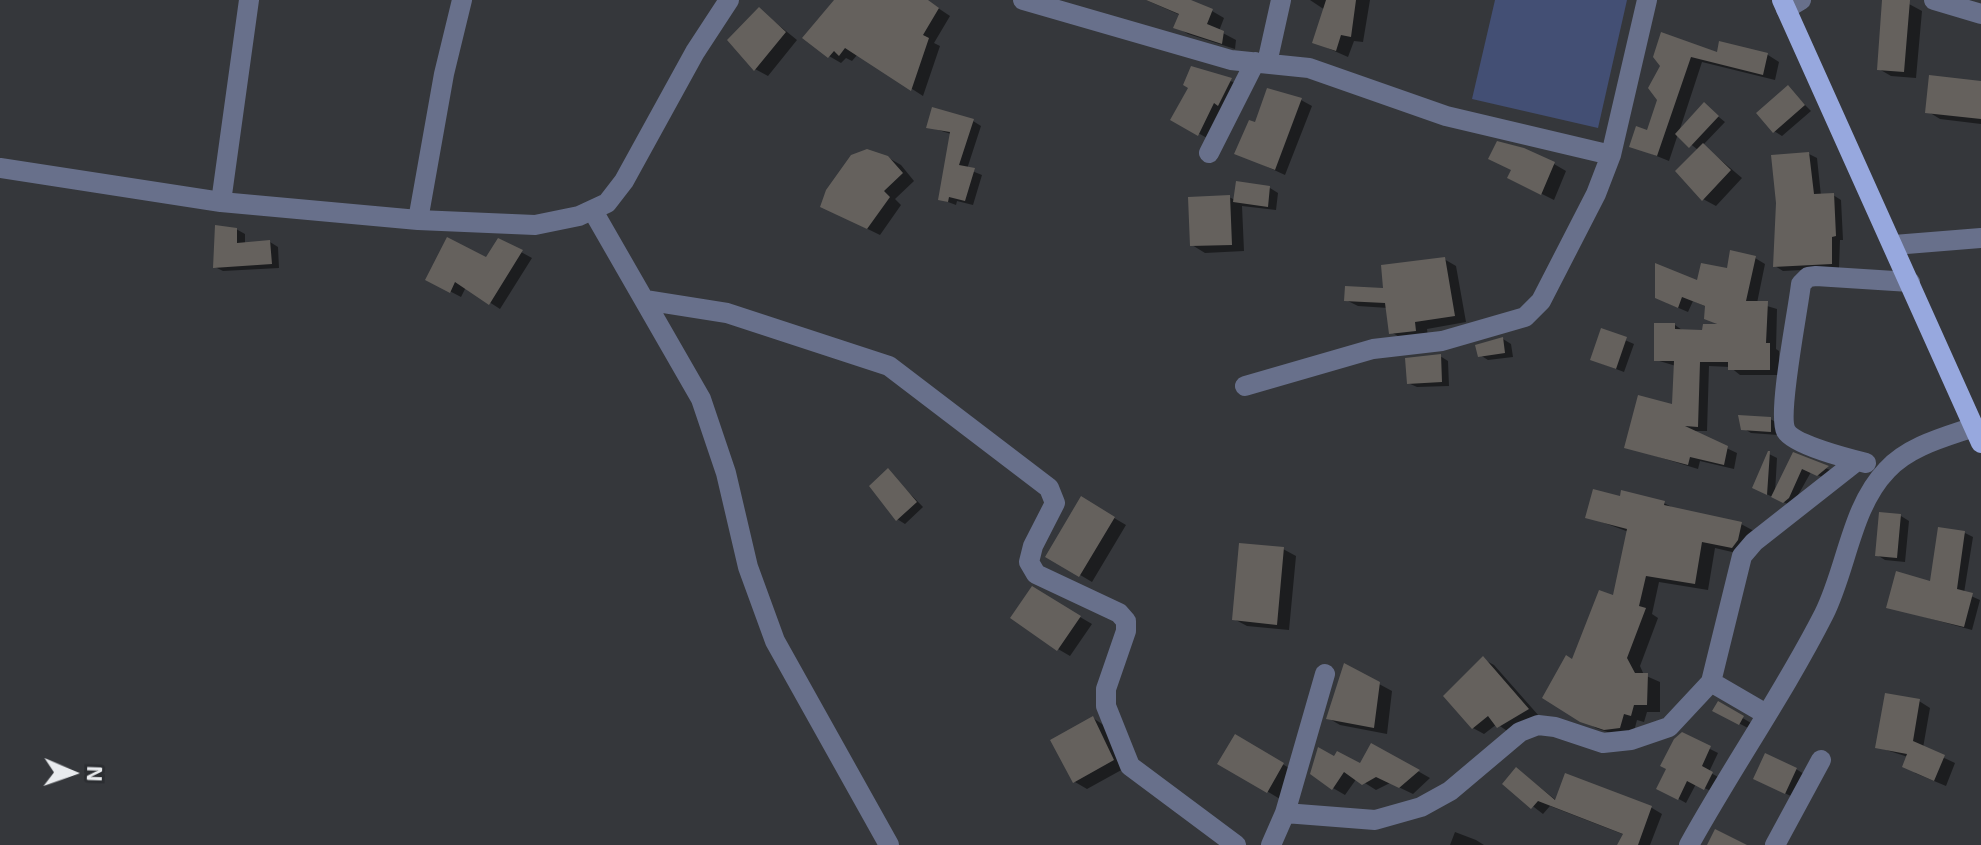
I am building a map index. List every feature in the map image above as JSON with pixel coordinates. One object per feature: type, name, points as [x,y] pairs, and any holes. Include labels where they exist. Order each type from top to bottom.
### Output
[{"type":"main road","points":[[1790,3],[1978,435]]},
{"type":"street","points":[[221,202],[249,0]]},
{"type":"street","points":[[418,220],[444,74],[462,0]]},
{"type":"street","points":[[0,168],[221,202],[418,220],[535,225],[593,211],[607,203],[624,181],[695,52],[729,0]]},
{"type":"street","points":[[1023,0],[1231,60],[1309,68],[1446,116],[1611,155]]},
{"type":"street","points":[[1209,153],[1261,62],[1281,0]]},
{"type":"street","points":[[1245,386],[1373,349],[1442,341],[1525,317],[1541,301],[1596,194],[1611,155],[1647,0]]},
{"type":"street","points":[[1934,0],[1981,14]]},
{"type":"street","points":[[593,211],[701,399],[726,473],[748,567],[775,641],[889,845]]},
{"type":"street","points":[[1894,245],[1981,238]]},
{"type":"street","points":[[1887,469],[1797,441],[1786,431],[1783,407],[1801,284],[1816,276],[1910,282]]},
{"type":"street","points":[[645,300],[727,313],[889,366],[1049,488],[1055,503],[1033,546],[1029,562],[1036,574],[1119,613],[1126,621],[1126,631],[1106,689],[1106,706],[1130,766],[1236,845]]},
{"type":"street","points":[[1689,845],[1785,687],[1826,610],[1862,508],[1887,469],[1931,441],[1978,435]]},
{"type":"street","points":[[1285,813],[1375,820],[1394,817],[1450,791],[1520,732],[1538,725],[1555,727],[1603,743],[1631,740],[1669,727],[1711,682],[1742,556],[1857,461]]},
{"type":"street","points":[[1271,845],[1285,813],[1325,674]]},
{"type":"street","points":[[1711,682],[1766,714]]},
{"type":"street","points":[[1775,845],[1821,760]]},
{"type":"shaded area","points":[[1495,0],[1627,0],[1598,128],[1472,99]]},
{"type":"building","points":[[834,0],[928,0],[939,8],[923,35],[929,38],[911,91],[845,48],[839,56],[834,51],[828,58],[802,38]]},
{"type":"building","points":[[1146,0],[1191,0],[1213,9],[1207,24],[1224,31],[1222,44],[1173,28],[1179,14]]},
{"type":"building","points":[[1326,0],[1356,0],[1351,37],[1341,35],[1336,51],[1312,43]]},
{"type":"building","points":[[1882,0],[1910,0],[1904,72],[1877,70]]},
{"type":"building","points":[[759,7],[786,32],[754,71],[727,40]]},
{"type":"building","points":[[1661,32],[1717,52],[1719,41],[1768,53],[1763,75],[1691,57],[1657,156],[1629,147],[1636,126],[1647,130],[1657,100],[1648,88],[1660,66],[1653,57]]},
{"type":"building","points":[[1191,66],[1232,78],[1218,106],[1214,103],[1198,136],[1170,120],[1188,88],[1183,85]]},
{"type":"building","points":[[1929,75],[1981,81],[1981,119],[1925,113]]},
{"type":"building","points":[[1788,85],[1805,105],[1773,133],[1756,113]]},
{"type":"building","points":[[1267,88],[1302,98],[1275,170],[1234,154],[1249,120],[1255,122]]},
{"type":"building","points":[[1704,102],[1719,116],[1689,148],[1675,134]]},
{"type":"building","points":[[932,107],[974,119],[959,165],[975,168],[965,201],[949,197],[948,202],[938,200],[950,132],[926,128]]},
{"type":"building","points":[[1497,141],[1524,148],[1555,162],[1541,195],[1507,178],[1511,170],[1488,159]]},
{"type":"building","points":[[1703,143],[1731,170],[1702,201],[1675,171]]},
{"type":"building","points":[[867,149],[888,156],[903,173],[884,191],[890,197],[867,229],[820,207],[826,190],[851,155]]},
{"type":"building","points":[[1809,152],[1814,194],[1834,193],[1836,236],[1832,237],[1832,264],[1773,267],[1776,203],[1771,155]]},
{"type":"building","points":[[1236,181],[1270,186],[1268,207],[1233,202]]},
{"type":"building","points":[[1230,195],[1232,245],[1190,246],[1188,197]]},
{"type":"building","points":[[215,225],[237,228],[237,243],[270,240],[272,264],[213,268]]},
{"type":"building","points":[[447,237],[486,257],[498,238],[523,250],[489,305],[455,282],[450,293],[425,280]]},
{"type":"building","points":[[1730,250],[1756,256],[1746,301],[1768,301],[1766,343],[1770,343],[1770,370],[1728,370],[1728,362],[1700,362],[1698,427],[1685,426],[1728,446],[1724,465],[1690,457],[1688,465],[1624,448],[1638,395],[1672,404],[1674,361],[1654,361],[1654,323],[1675,323],[1675,329],[1702,330],[1703,324],[1717,324],[1704,319],[1705,306],[1682,297],[1678,308],[1655,298],[1655,263],[1697,280],[1701,263],[1727,268]]},
{"type":"building","points":[[1445,257],[1455,316],[1415,322],[1416,331],[1389,334],[1385,303],[1344,301],[1345,286],[1383,288],[1381,265]]},
{"type":"building","points":[[1601,328],[1627,337],[1616,369],[1590,360]]},
{"type":"building","points":[[1503,337],[1505,353],[1478,357],[1475,345]]},
{"type":"building","points":[[1441,354],[1442,382],[1407,384],[1405,358]]},
{"type":"building","points":[[1738,415],[1771,417],[1771,432],[1741,430]]},
{"type":"building","points":[[1770,451],[1767,495],[1752,488]]},
{"type":"building","points":[[1793,452],[1829,466],[1817,476],[1802,469],[1789,498],[1783,503],[1771,497]]},
{"type":"building","points":[[888,468],[917,502],[896,521],[869,486]]},
{"type":"building","points":[[1593,489],[1620,496],[1621,490],[1665,501],[1664,505],[1742,522],[1738,540],[1732,548],[1702,542],[1695,584],[1646,576],[1639,606],[1646,608],[1627,658],[1635,673],[1648,673],[1647,705],[1634,705],[1631,716],[1624,714],[1620,728],[1604,730],[1580,722],[1542,698],[1566,655],[1572,659],[1599,590],[1613,595],[1627,529],[1585,518]]},
{"type":"building","points":[[1081,496],[1115,517],[1079,577],[1045,557]]},
{"type":"building","points":[[1879,512],[1901,514],[1897,558],[1875,556]]},
{"type":"building","points":[[1938,527],[1965,531],[1957,589],[1973,593],[1964,627],[1886,608],[1896,571],[1930,581]]},
{"type":"building","points":[[1239,543],[1284,547],[1277,625],[1232,620]]},
{"type":"building","points":[[1032,586],[1081,616],[1057,651],[1010,618]]},
{"type":"building","points":[[1483,656],[1529,709],[1497,728],[1488,716],[1472,729],[1443,696]]},
{"type":"building","points":[[1344,663],[1380,682],[1374,728],[1326,719]]},
{"type":"building","points":[[1885,693],[1920,699],[1913,741],[1945,755],[1934,781],[1902,767],[1907,754],[1875,748]]},
{"type":"building","points":[[1718,701],[1744,716],[1739,725],[1712,711]]},
{"type":"building","points":[[1093,716],[1114,760],[1073,783],[1050,740]]},
{"type":"building","points":[[1682,732],[1711,746],[1702,766],[1713,772],[1704,790],[1687,781],[1678,800],[1656,789],[1666,769],[1660,766],[1674,739]]},
{"type":"building","points":[[1235,734],[1284,763],[1267,793],[1217,764]]},
{"type":"building","points":[[1371,743],[1420,770],[1399,788],[1376,777],[1362,785],[1344,772],[1332,790],[1310,774],[1318,747],[1334,756],[1337,751],[1360,763]]},
{"type":"building","points":[[1765,753],[1797,768],[1785,794],[1753,779]]},
{"type":"building","points":[[1516,767],[1555,800],[1565,773],[1652,806],[1638,845],[1617,845],[1623,834],[1538,801],[1531,809],[1502,784]]},
{"type":"building","points":[[1715,829],[1747,845],[1707,845]]}]
